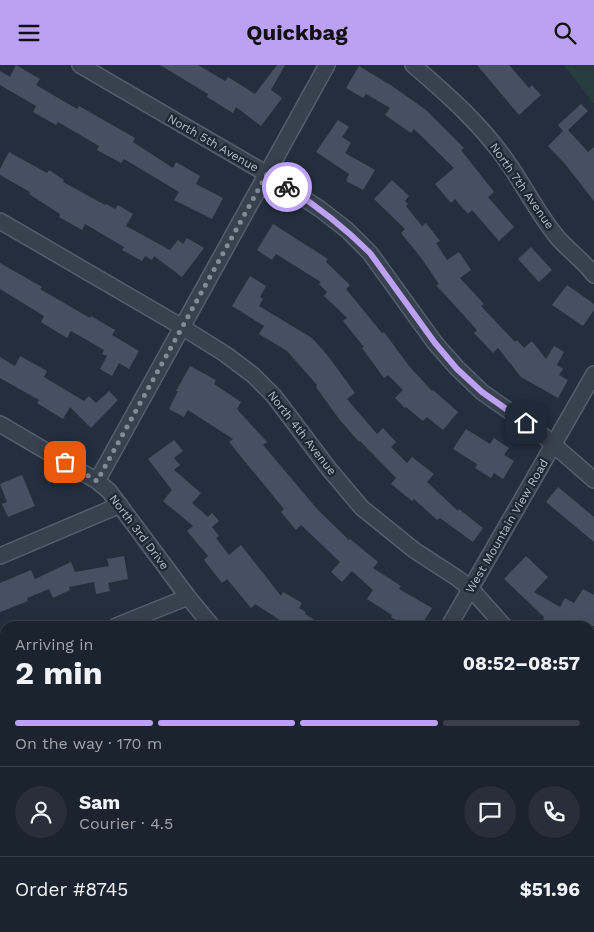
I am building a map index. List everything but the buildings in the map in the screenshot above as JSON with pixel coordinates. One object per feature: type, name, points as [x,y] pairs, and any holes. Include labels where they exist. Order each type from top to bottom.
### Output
[{"type":"street","name":"North 5th Avenue","points":[[80,65],[267,174],[320,209],[370,253],[435,343],[457,369],[482,392],[539,432],[594,480]]},
{"type":"street","points":[[97,481],[327,65]]},
{"type":"street","name":"North 7th Avenue","points":[[413,65],[445,92],[478,125],[507,162],[557,237],[576,257],[592,270]]},
{"type":"street","name":"North 4th Avenue","points":[[0,221],[182,327],[225,354],[253,375],[274,395],[329,469],[362,508],[414,550],[471,589],[500,621]]},
{"type":"street","name":"West Mountain View Road","points":[[453,621],[594,374]]},
{"type":"street","name":"North 3rd Drive","points":[[0,424],[97,481],[109,491],[208,621]]},
{"type":"street","points":[[0,556],[120,505]]},
{"type":"street","points":[[128,621],[188,597]]},
{"type":"green space","points":[[564,65],[594,65],[594,104]]},
{"type":"way so far","points":[[65,462],[97,481],[267,174],[287,187]]},
{"type":"route","points":[[287,187],[320,209],[358,241],[370,253],[435,343],[457,369],[482,392],[526,423]]}]
